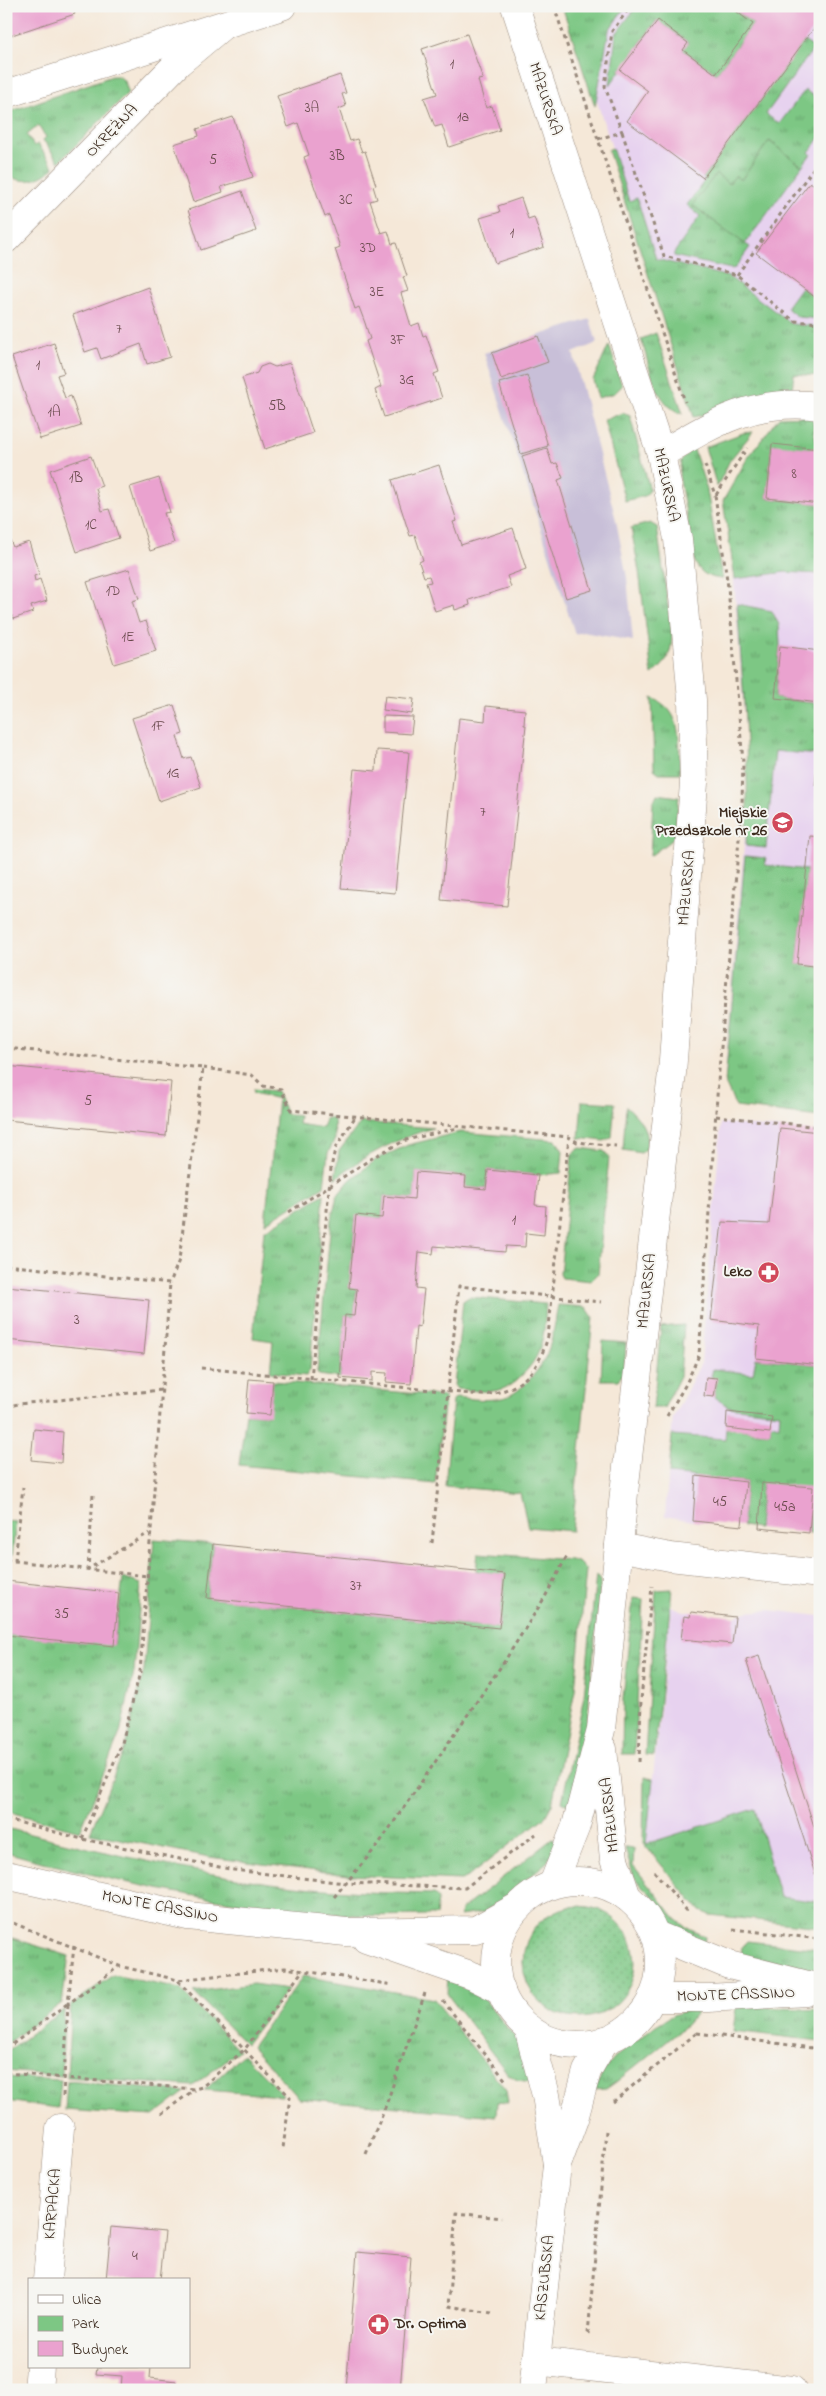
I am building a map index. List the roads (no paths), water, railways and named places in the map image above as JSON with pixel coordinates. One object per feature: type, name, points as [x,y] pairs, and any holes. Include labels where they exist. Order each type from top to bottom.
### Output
[{"type":"street","points":[[6,94],[282,6]]},
{"type":"street","name":"MAZURSKA","points":[[515,6],[661,454],[678,539],[692,700],[694,805],[672,1073],[619,1547],[601,1730],[576,1826],[554,1884]]},
{"type":"street","name":"OKRĘŻNA","points":[[9,230],[178,63],[222,26]]},
{"type":"street","points":[[661,454],[734,414],[767,406],[820,406]]},
{"type":"street","points":[[619,1547],[670,1557],[820,1574]]},
{"type":"street","name":"MAZURSKA","points":[[601,1730],[614,1858],[627,1897]]},
{"type":"street","name":"MONTE CASSINO","points":[[6,1875],[188,1916],[346,1932],[476,1930],[519,1906]]},
{"type":"street","points":[[573,1881],[592,1882],[611,1887],[627,1897],[639,1908],[656,1935],[660,1956],[659,1977],[652,1998],[640,2016],[625,2031],[605,2040],[586,2044],[565,2044],[546,2038],[528,2028],[517,2017],[501,1990],[496,1968],[498,1946],[506,1925],[519,1906],[535,1893],[554,1884],[573,1881]]},
{"type":"street","name":"MONTE CASSINO","points":[[346,1932],[473,1976],[501,1990]]},
{"type":"street","name":"MONTE CASSINO","points":[[656,1935],[729,1965],[820,1990]]},
{"type":"street","name":"MONTE CASSINO","points":[[652,1998],[709,1998],[820,1990]]},
{"type":"street","name":"KASZUBSKA","points":[[528,2028],[546,2095],[558,2165]]},
{"type":"street","name":"KASZUBSKA","points":[[533,2390],[558,2165],[574,2119],[587,2071],[605,2040]]},
{"type":"street","name":"KARPACKA","points":[[47,2278],[60,2128]]},
{"type":"street","points":[[536,2361],[792,2390]]},
{"type":"street","points":[[38,2390],[40,2368]]},
{"type":"place","name":"Miejskie Przedszkole nr 26","points":[[783,822]]},
{"type":"place","name":"Leko","points":[[768,1272]]},
{"type":"place","name":"Dr. Optima","points":[[378,2324]]}]
